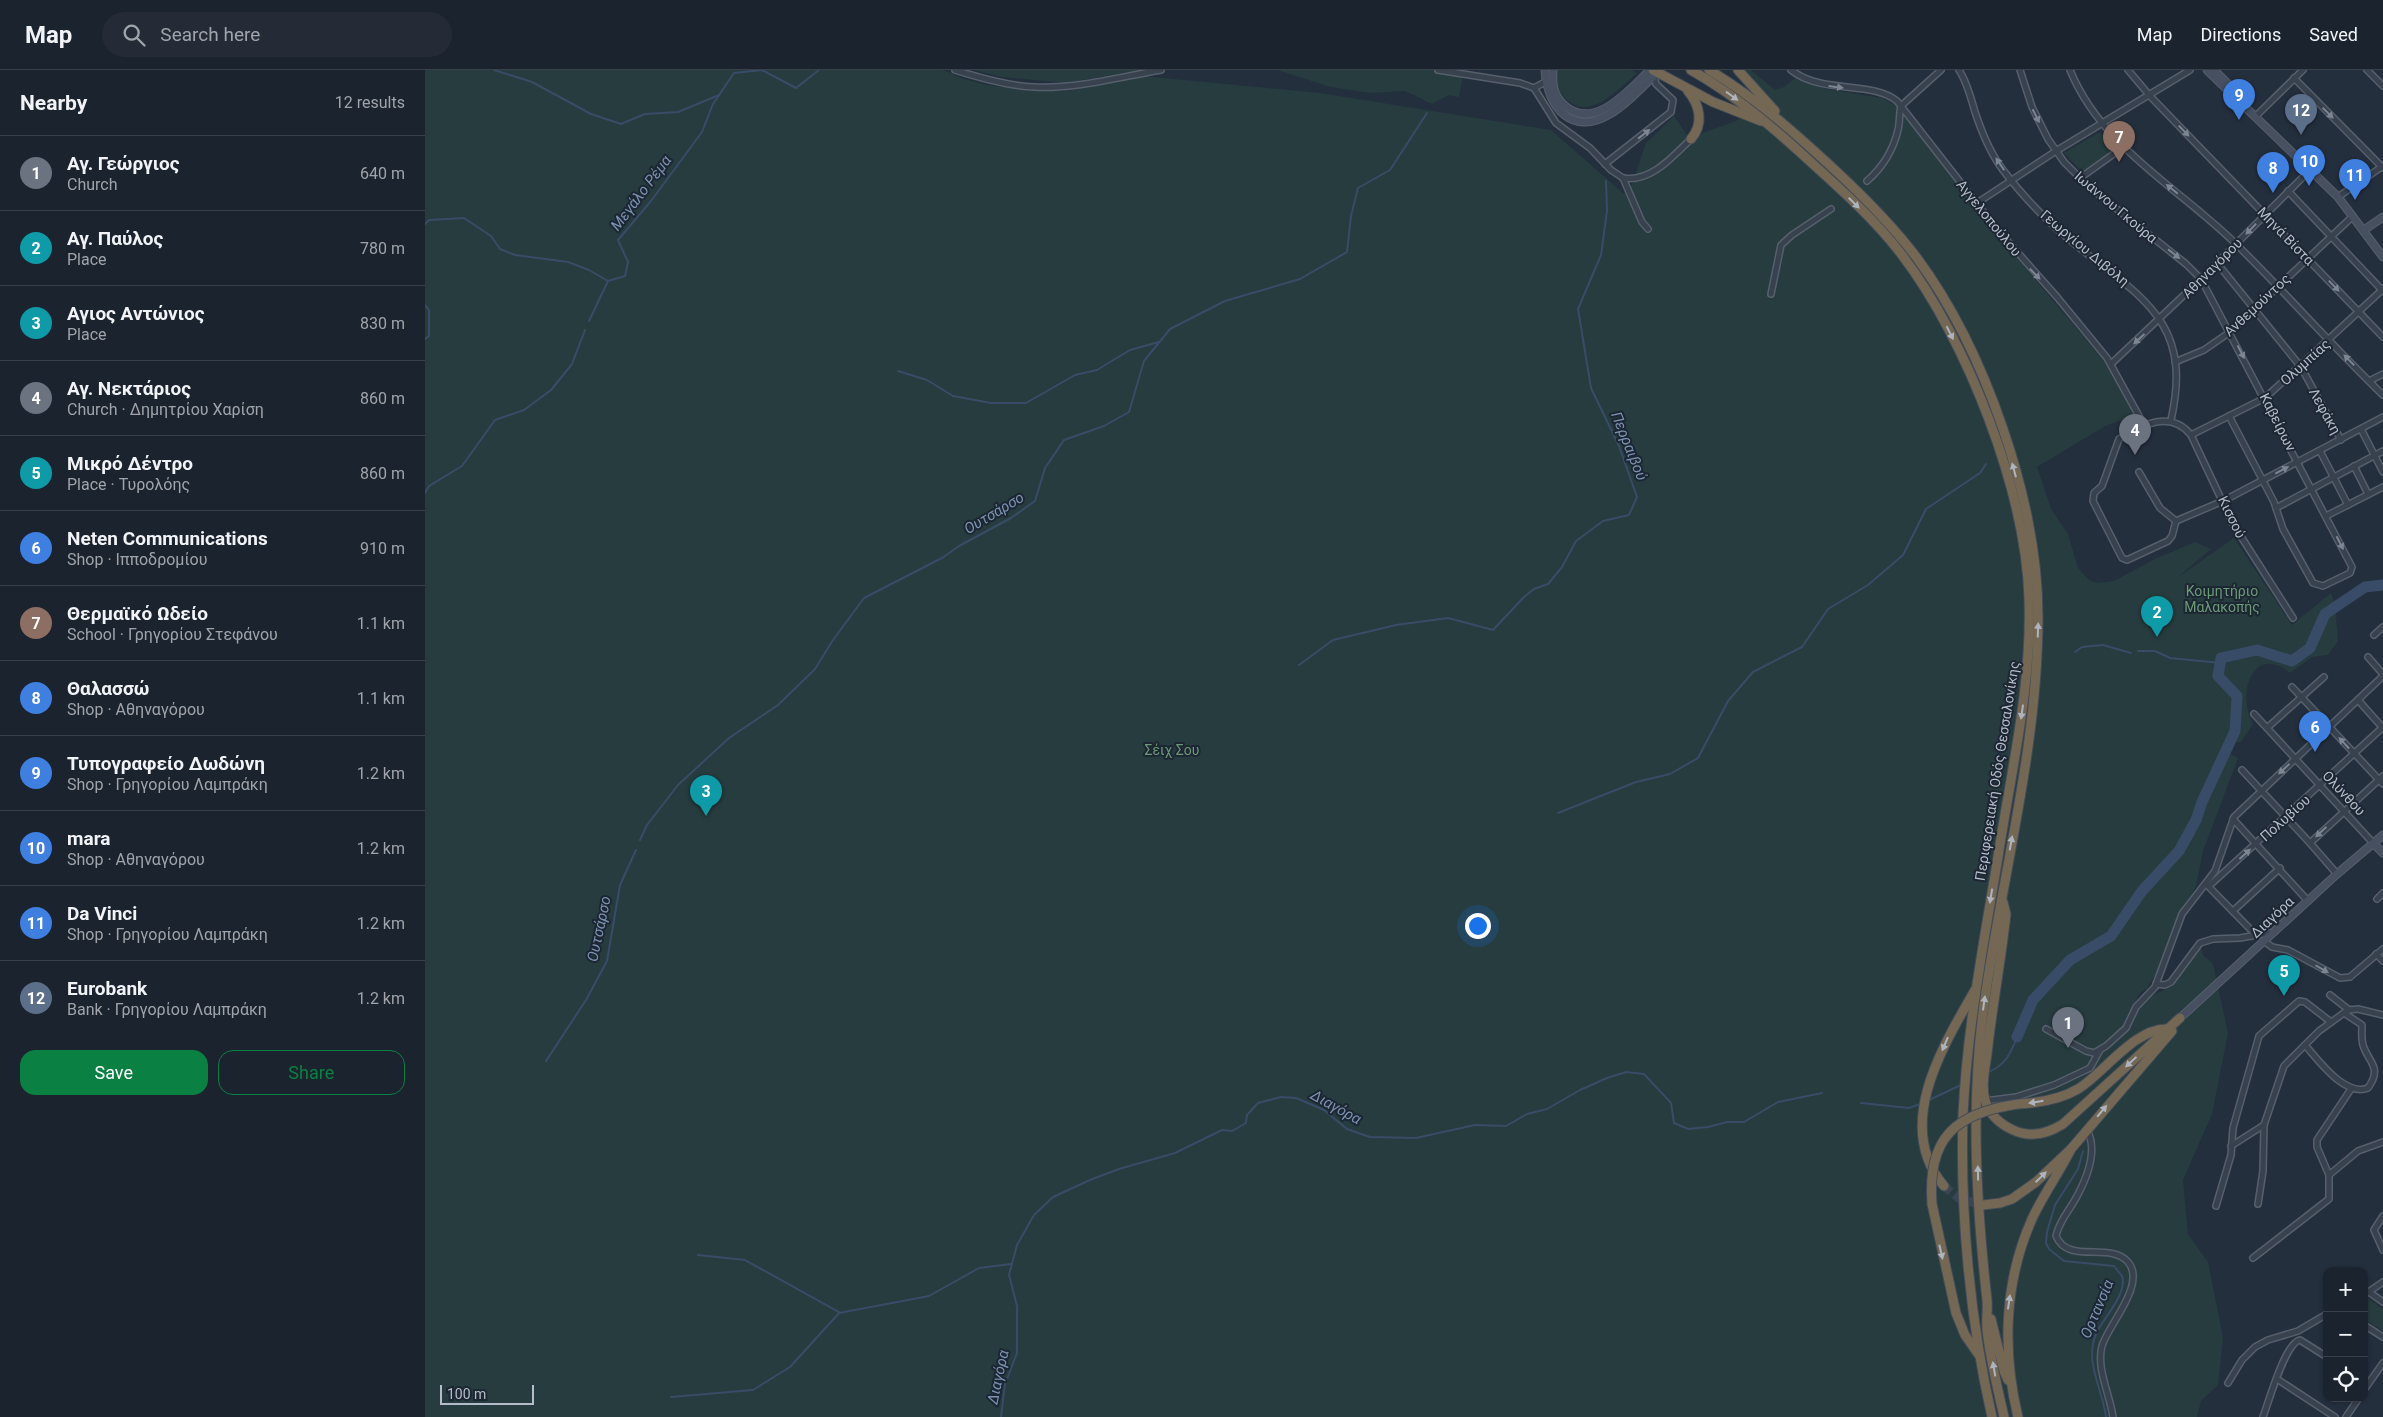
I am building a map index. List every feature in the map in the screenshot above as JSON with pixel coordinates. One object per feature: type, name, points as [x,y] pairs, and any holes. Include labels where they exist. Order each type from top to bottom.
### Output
[{"type":"highway","name":"Περιφερειακή Οδός Θεσσαλονίκης","points":[[1691,70],[1723,89],[1770,125],[1856,204],[1901,254],[1922,283],[1943,319],[1970,375],[2010,485],[2023,542],[2028,577],[2027,668],[2017,744],[1977,986],[1967,1073],[1963,1131],[1967,1234],[1972,1292],[1981,1357],[1993,1417]]},
{"type":"highway","name":"Περιφερειακή Οδός Θεσσαλονίκης","points":[[1709,70],[1762,106],[1799,137],[1880,214],[1905,242],[1929,276],[1974,360],[1999,420],[2017,482],[2034,565],[2038,621],[2029,738],[1985,999],[1980,1091],[1979,1217],[1987,1305],[1987,1329],[2004,1417]]},
{"type":"highway","points":[[1738,70],[1799,137]]},
{"type":"highway","points":[[1652,73],[1713,102],[1770,125]]},
{"type":"highway","points":[[1682,86],[1694,100],[1699,114],[1697,130],[1691,139]]},
{"type":"highway","points":[[1944,1186],[1933,1170],[1927,1155],[1922,1128],[1922,1111],[1929,1086],[1947,1039],[1977,986]]},
{"type":"highway","points":[[1980,1091],[1994,1116],[2011,1129],[2027,1134],[2050,1131],[2068,1121],[2180,1018]]},
{"type":"highway","points":[[1983,1204],[2000,1203],[2022,1194],[2071,1149],[2171,1032],[2180,1018]]},
{"type":"highway","points":[[1981,1357],[1965,1335],[1956,1312],[1932,1204],[1932,1180],[1935,1161],[1942,1144],[1950,1132],[1963,1120],[1977,1112],[2050,1099],[2071,1093],[2094,1078],[2130,1045],[2158,1029],[2167,1029]]},
{"type":"highway","points":[[2018,1417],[2011,1385],[2007,1324],[2015,1268],[2032,1219],[2071,1149]]},
{"type":"highway","points":[[1987,1305],[2004,1372],[2011,1385]]},
{"type":"main road","points":[[1545,70],[1545,82],[1549,96],[1560,112],[1572,119],[1585,121],[1610,114],[1652,73]]},
{"type":"main road","points":[[1553,70],[1553,89],[1558,99],[1573,111],[1591,114],[1612,105],[1652,73]]},
{"type":"main road","points":[[2207,70],[2338,197],[2383,257]]},
{"type":"main road","points":[[2214,70],[2251,107],[2254,114]]},
{"type":"main road","points":[[2364,230],[2383,217]]},
{"type":"main road","name":"Διαγόρα","points":[[2180,1018],[2337,874],[2383,835]]},
{"type":"main road","name":"Ολύνθου","points":[[2374,844],[2383,853]]},
{"type":"street","points":[[955,70],[1012,85],[1034,87],[1069,86],[1161,70]]},
{"type":"street","points":[[1437,70],[1520,83],[1533,88],[1556,124],[1590,148],[1605,164],[1623,178],[1642,222],[1648,229]]},
{"type":"street","name":"Αγγελοπούλου","points":[[1791,70],[1816,83],[1890,96],[1901,106],[2021,258],[2057,297],[2111,364],[2145,427]]},
{"type":"street","points":[[1867,181],[1880,169],[1889,153],[1899,128],[1901,106],[1941,70]]},
{"type":"street","name":"Γεωργίου Διβόλη","points":[[1959,70],[1985,139],[2000,165],[2012,180],[2054,226],[2126,283],[2151,306],[2160,319],[2167,333],[2175,362],[2177,391],[2171,420]]},
{"type":"street","name":"Ιωάννου Γκούρα","points":[[2020,70],[2031,107],[2056,152],[2080,178],[2186,264],[2201,279]]},
{"type":"street","points":[[2070,70],[2084,99],[2123,148],[2236,244],[2383,395]]},
{"type":"street","name":"Μηνά Βίστα","points":[[2128,70],[2150,96],[2383,337]]},
{"type":"street","points":[[1977,203],[2190,70]]},
{"type":"street","points":[[2254,114],[2303,70]]},
{"type":"street","points":[[2367,70],[2383,86]]},
{"type":"street","points":[[1605,164],[1671,112],[1673,100],[1656,84],[1652,73]]},
{"type":"street","points":[[2294,78],[2383,167],[2338,197]]},
{"type":"street","points":[[1533,88],[1545,82]]},
{"type":"street","points":[[1623,178],[1637,179],[1652,173],[1691,139]]},
{"type":"street","points":[[2080,178],[2123,148]]},
{"type":"street","name":"Αθηναγόρου","points":[[2111,364],[2160,319],[2310,170]]},
{"type":"street","points":[[2288,191],[2383,290]]},
{"type":"street","points":[[1771,294],[1781,245],[1792,234],[1831,209]]},
{"type":"street","name":"Ανθεμούντος","points":[[2175,362],[2203,350],[2230,332],[2353,216]]},
{"type":"street","name":"Λεφάκη","points":[[2217,263],[2301,367],[2341,440]]},
{"type":"street","name":"Καβείρων","points":[[2201,279],[2326,516],[2352,568],[2350,573],[2325,586],[2319,587],[2313,583],[2283,529],[2276,508]]},
{"type":"street","name":"Ολυμπίας","points":[[2191,435],[2265,398],[2383,290]]},
{"type":"street","points":[[2369,381],[2383,374]]},
{"type":"street","points":[[2229,416],[2276,508],[2383,451]]},
{"type":"street","points":[[2176,521],[2223,502],[2383,417]]},
{"type":"street","points":[[2171,420],[2145,427],[2118,441],[2102,486],[2094,493],[2093,501],[2122,558],[2127,560],[2168,541],[2172,536],[2176,521]]},
{"type":"street","name":"Κισσού","points":[[2171,420],[2182,425],[2191,435],[2238,532],[2293,618]]},
{"type":"street","points":[[2361,429],[2383,472]]},
{"type":"street","points":[[2320,451],[2347,505]]},
{"type":"street","points":[[2354,466],[2368,494]]},
{"type":"street","points":[[2139,472],[2160,508],[2176,521]]},
{"type":"street","points":[[2326,516],[2383,487]]},
{"type":"street","points":[[2374,635],[2383,627]]},
{"type":"street","points":[[2047,1028],[2086,1051],[2094,1053],[2126,1028],[2136,1007],[2156,984],[2180,918],[2207,885],[2217,867],[2233,819],[2261,790],[2383,675],[2368,657]]},
{"type":"street","points":[[2267,728],[2324,677]]},
{"type":"street","points":[[2292,687],[2382,780],[2311,843]]},
{"type":"street","points":[[2357,700],[2383,728]]},
{"type":"street","name":"Ολύνθου","points":[[2254,714],[2374,844]]},
{"type":"street","name":"Πολυβίου","points":[[2207,885],[2287,817],[2383,728]]},
{"type":"street","points":[[2242,770],[2311,843],[2337,874]]},
{"type":"street","points":[[2233,819],[2308,901]]},
{"type":"street","points":[[2233,911],[2279,868]]},
{"type":"street","points":[[2207,885],[2257,935]]},
{"type":"street","points":[[2377,899],[2383,893]]},
{"type":"street","points":[[2156,984],[2165,985],[2171,982],[2200,943],[2213,939],[2274,932]]},
{"type":"street","points":[[2264,941],[2272,947],[2288,950],[2340,978],[2350,977],[2383,948]]},
{"type":"street","points":[[2377,954],[2383,961]]},
{"type":"street","points":[[2305,1045],[2336,1077],[2351,1089],[2360,1091],[2368,1088],[2375,1073],[2373,1062],[2362,1042],[2361,1024],[2330,995]]},
{"type":"street","points":[[2216,1206],[2231,1155],[2233,1128],[2253,1056],[2262,1033],[2303,1001],[2331,1022]]},
{"type":"street","points":[[2258,1204],[2263,1171],[2265,1125],[2284,1066],[2305,1045],[2346,1011],[2358,1009],[2383,1015]]},
{"type":"street","points":[[1985,1101],[2016,1097],[2062,1081],[2090,1068],[2100,1050]]},
{"type":"street","points":[[2253,1258],[2328,1200],[2330,1192],[2329,1175],[2317,1147],[2317,1140],[2351,1089]]},
{"type":"street","points":[[2231,1146],[2265,1125]]},
{"type":"street","points":[[2087,1130],[2092,1141],[2089,1166],[2076,1198],[2065,1213],[2056,1236],[2060,1245],[2071,1250],[2117,1255],[2128,1262],[2132,1271],[2133,1282],[2124,1305],[2103,1344],[2100,1360],[2113,1417]]},
{"type":"street","points":[[2329,1175],[2358,1151],[2383,1142]]},
{"type":"street","points":[[2383,1216],[2374,1230],[2383,1250]]},
{"type":"street","points":[[2368,1293],[2383,1282]]},
{"type":"street","points":[[2368,1295],[2383,1302]]},
{"type":"street","points":[[2228,1383],[2242,1360],[2255,1347],[2268,1340],[2297,1331],[2323,1316]]},
{"type":"street","points":[[2368,1328],[2383,1337]]},
{"type":"street","points":[[2263,1417],[2288,1350],[2299,1340],[2323,1355]]},
{"type":"street","points":[[2368,1382],[2383,1363]]},
{"type":"street","points":[[2277,1379],[2335,1417]]},
{"type":"street","points":[[2346,1417],[2356,1402]]},
{"type":"green space","name":"Σέιχ Σου","points":[[425,70],[943,70],[964,79],[986,85],[1031,91],[1072,90],[1143,76],[1320,93],[1551,130],[1624,194],[1632,184],[1646,143],[1674,116],[1689,138],[1736,121],[1769,100],[1768,96],[1745,70],[1751,70],[1775,90],[1784,87],[1795,78],[1826,89],[1882,98],[1895,105],[2006,245],[2106,363],[2134,415],[2105,426],[2037,467],[2051,509],[2068,534],[2078,568],[2089,580],[2097,583],[2114,581],[2155,559],[2195,542],[2211,549],[2177,578],[2234,538],[2292,625],[2331,593],[2335,605],[2338,641],[2328,655],[2312,657],[2290,673],[2277,665],[2266,664],[2258,668],[2251,676],[2247,687],[2246,699],[2248,712],[2253,724],[2241,742],[2234,742],[2223,750],[2238,758],[2203,851],[2196,886],[2175,925],[2160,968],[2146,989],[2139,994],[2135,1004],[2174,985],[2197,950],[2201,948],[2203,955],[2213,964],[2228,1033],[2212,1114],[2183,1180],[2188,1234],[2208,1262],[2223,1338],[2218,1385],[2201,1401],[2197,1417],[425,1417]]},
{"type":"green space","points":[[974,70],[1140,70],[1066,83],[1002,77]]},
{"type":"green space","points":[[1277,70],[1464,70],[1459,97],[1449,95],[1432,104],[1405,91],[1370,93],[1331,87]]},
{"type":"green space","points":[[1557,70],[1631,70],[1637,73],[1603,101],[1584,107],[1574,105],[1562,95],[1557,85]]},
{"type":"green space","points":[[2100,132],[2114,149],[2082,172],[2064,153]]},
{"type":"green space","points":[[2368,1299],[2383,1309],[2383,1331],[2368,1322]]},
{"type":"waterway","points":[[494,70],[532,82],[591,114],[621,124],[645,114],[678,112],[719,95]]},
{"type":"waterway","name":"Μεγάλο Ρέμα","points":[[425,224],[429,220],[464,218],[491,236],[500,249],[515,255],[568,262],[589,270],[608,281],[625,276],[628,262],[618,240],[651,201],[702,132],[713,104],[734,73],[762,70],[796,88],[819,70]]},
{"type":"waterway","name":"Ουτσάρσο","points":[[640,840],[647,825],[678,785],[729,738],[778,705],[815,669],[833,640],[864,598],[942,558],[959,546],[1011,518],[1035,501],[1045,468],[1064,440],[1104,426],[1129,412],[1144,361],[1170,329],[1225,301],[1300,279],[1347,252],[1351,216],[1358,188],[1390,170],[1427,113]]},
{"type":"waterway","name":"Περραιβού","points":[[1299,665],[1333,640],[1396,625],[1448,618],[1493,630],[1524,597],[1534,589],[1548,584],[1562,567],[1576,541],[1603,521],[1629,515],[1637,497],[1619,446],[1591,388],[1578,309],[1601,255],[1607,211],[1606,181]]},
{"type":"waterway","points":[[589,321],[608,281]]},
{"type":"waterway","name":"Μεγάλο Ρέμα","points":[[425,305],[429,310],[429,336],[425,339]]},
{"type":"waterway","points":[[425,493],[429,486],[462,466],[495,420],[524,410],[551,390],[572,364],[585,330]]},
{"type":"waterway","points":[[898,371],[927,380],[953,396],[991,403],[1026,403],[1075,375],[1097,370],[1130,350],[1159,342]]},
{"type":"waterway","points":[[1558,813],[1636,782],[1670,774],[1698,758],[1728,701],[1753,672],[1802,647],[1828,609],[1868,585],[1903,555],[1926,509],[1980,473],[1986,464]]},
{"type":"waterway","points":[[2017,1037],[2033,1000],[2070,960],[2111,936],[2142,891],[2179,851],[2196,820],[2202,802],[2235,731],[2237,696],[2218,676],[2221,658],[2257,650],[2292,661],[2310,648],[2325,614],[2365,587],[2383,585]]},
{"type":"waterway","points":[[2075,652],[2082,647],[2103,645],[2131,653]]},
{"type":"waterway","points":[[2138,651],[2155,651],[2170,658],[2221,663]]},
{"type":"waterway","name":"Ουτσάρσο","points":[[546,1061],[586,1000],[607,961],[620,885],[636,850]]},
{"type":"waterway","points":[[1988,1072],[2003,1063],[2017,1037]]},
{"type":"waterway","name":"Διαγόρα","points":[[1001,1417],[1005,1384],[1017,1353],[1017,1306],[1009,1275],[1017,1245],[1034,1215],[1053,1197],[1090,1180],[1119,1169],[1175,1153],[1222,1130],[1232,1131],[1246,1123],[1247,1115],[1258,1103],[1281,1097],[1296,1098],[1324,1110],[1347,1129],[1370,1137],[1416,1138],[1475,1125],[1506,1126],[1527,1114],[1547,1109],[1580,1090],[1626,1072],[1644,1074],[1671,1103],[1674,1123],[1688,1129],[1708,1127],[1727,1122],[1744,1122],[1778,1102],[1822,1093]]},
{"type":"waterway","points":[[1929,1100],[1961,1085]]},
{"type":"waterway","points":[[1861,1103],[1909,1108],[1923,1103]]},
{"type":"waterway","name":"Ορτανσία","points":[[2083,1151],[2078,1169],[2055,1205],[2047,1232],[2046,1243],[2049,1249],[2064,1261],[2114,1266],[2122,1276],[2123,1283],[2118,1298],[2099,1328],[2093,1344],[2093,1365],[2106,1417]]},
{"type":"waterway","points":[[698,1255],[745,1260],[839,1312]]},
{"type":"waterway","points":[[671,1397],[753,1390],[790,1367],[839,1313],[929,1296],[979,1268],[1011,1264]]},
{"type":"tunnel","points":[[1944,1186],[1960,1199],[1983,1205]]},
{"type":"place","name":"Τυπογραφείο Δωδώνη","points":[[2239,120]]},
{"type":"place","name":"Eurobank","points":[[2301,135]]},
{"type":"place","name":"Θερμαϊκό Ωδείο","points":[[2119,162]]},
{"type":"place","name":"mara","points":[[2309,186]]},
{"type":"place","name":"Θαλασσώ","points":[[2273,193]]},
{"type":"place","name":"Da Vinci","points":[[2355,200]]},
{"type":"place","name":"Αγ. Νεκτάριος","points":[[2135,455]]},
{"type":"place","name":"Αγ. Παύλος","points":[[2157,637]]},
{"type":"place","name":"Neten Communications","points":[[2315,752]]},
{"type":"place","name":"Αγιος Αντώνιος","points":[[706,816]]},
{"type":"place","name":"Μικρό Δέντρο","points":[[2284,996]]},
{"type":"place","name":"Αγ. Γεώργιος","points":[[2068,1048]]},
{"type":"park label","name":"Κοιμητήριο Μαλακοπής","points":[[2222,600]]}]
